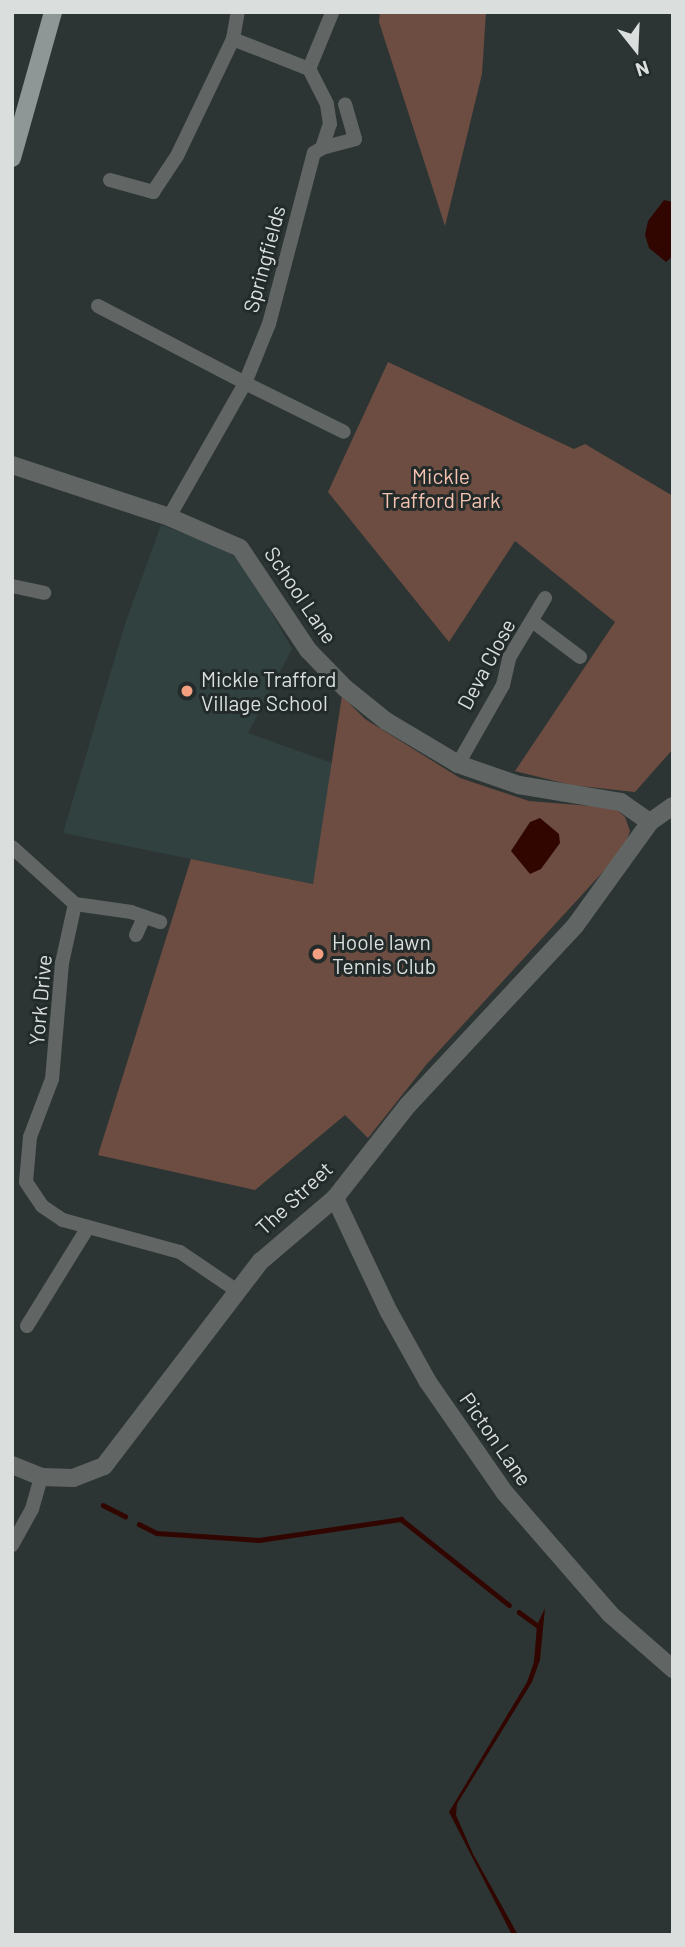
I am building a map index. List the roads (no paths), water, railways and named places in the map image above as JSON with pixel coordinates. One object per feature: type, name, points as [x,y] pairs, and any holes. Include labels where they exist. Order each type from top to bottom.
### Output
[{"type":"main road","points":[[12,158],[53,12]]},
{"type":"street","points":[[110,180],[153,192],[233,39],[238,12]]},
{"type":"street","points":[[233,39],[309,69],[332,13]]},
{"type":"street","name":"Springfields","points":[[169,517],[245,383],[269,324],[314,153],[322,148],[330,124],[327,104],[309,69]]},
{"type":"street","points":[[322,148],[355,139],[345,104]]},
{"type":"street","points":[[98,306],[344,432]]},
{"type":"street","name":"School Lane","points":[[12,465],[169,517],[240,548],[308,650],[345,688],[386,721],[458,764],[519,785],[621,802],[650,822]]},
{"type":"street","points":[[12,586],[44,593]]},
{"type":"street","name":"Deva Close","points":[[458,764],[503,685],[509,659],[545,598]]},
{"type":"street","name":"Deva Close","points":[[533,621],[580,657]]},
{"type":"street","name":"The Street","points":[[41,1477],[73,1478],[104,1466],[236,1290],[285,1237],[335,1198],[408,1104],[575,926],[650,822],[673,806]]},
{"type":"street","points":[[12,847],[75,904],[160,922]]},
{"type":"street","name":"York Drive","points":[[75,904],[62,963],[52,1079],[30,1137],[19,1183],[42,1206],[87,1229],[180,1252],[236,1290]]},
{"type":"street","points":[[136,935],[144,917]]},
{"type":"street","name":"Picton Lane","points":[[335,1198],[388,1312],[428,1382],[505,1493],[610,1614],[673,1669]]},
{"type":"street","points":[[27,1326],[87,1229]]},
{"type":"street","points":[[12,1465],[41,1477],[28,1520],[12,1545]]},
{"type":"waterway","points":[[103,1505],[125,1516]]},
{"type":"waterway","points":[[139,1524],[157,1533],[259,1540],[401,1519],[509,1605]]},
{"type":"waterway","points":[[519,1612],[537,1625]]},
{"type":"place","name":"Mickle Trafford Village School","points":[[187,691]]},
{"type":"place","name":"Hoole lawn Tennis Club","points":[[318,954]]},
{"type":"park label","name":"Mickle Trafford Park","points":[[441,488]]}]
